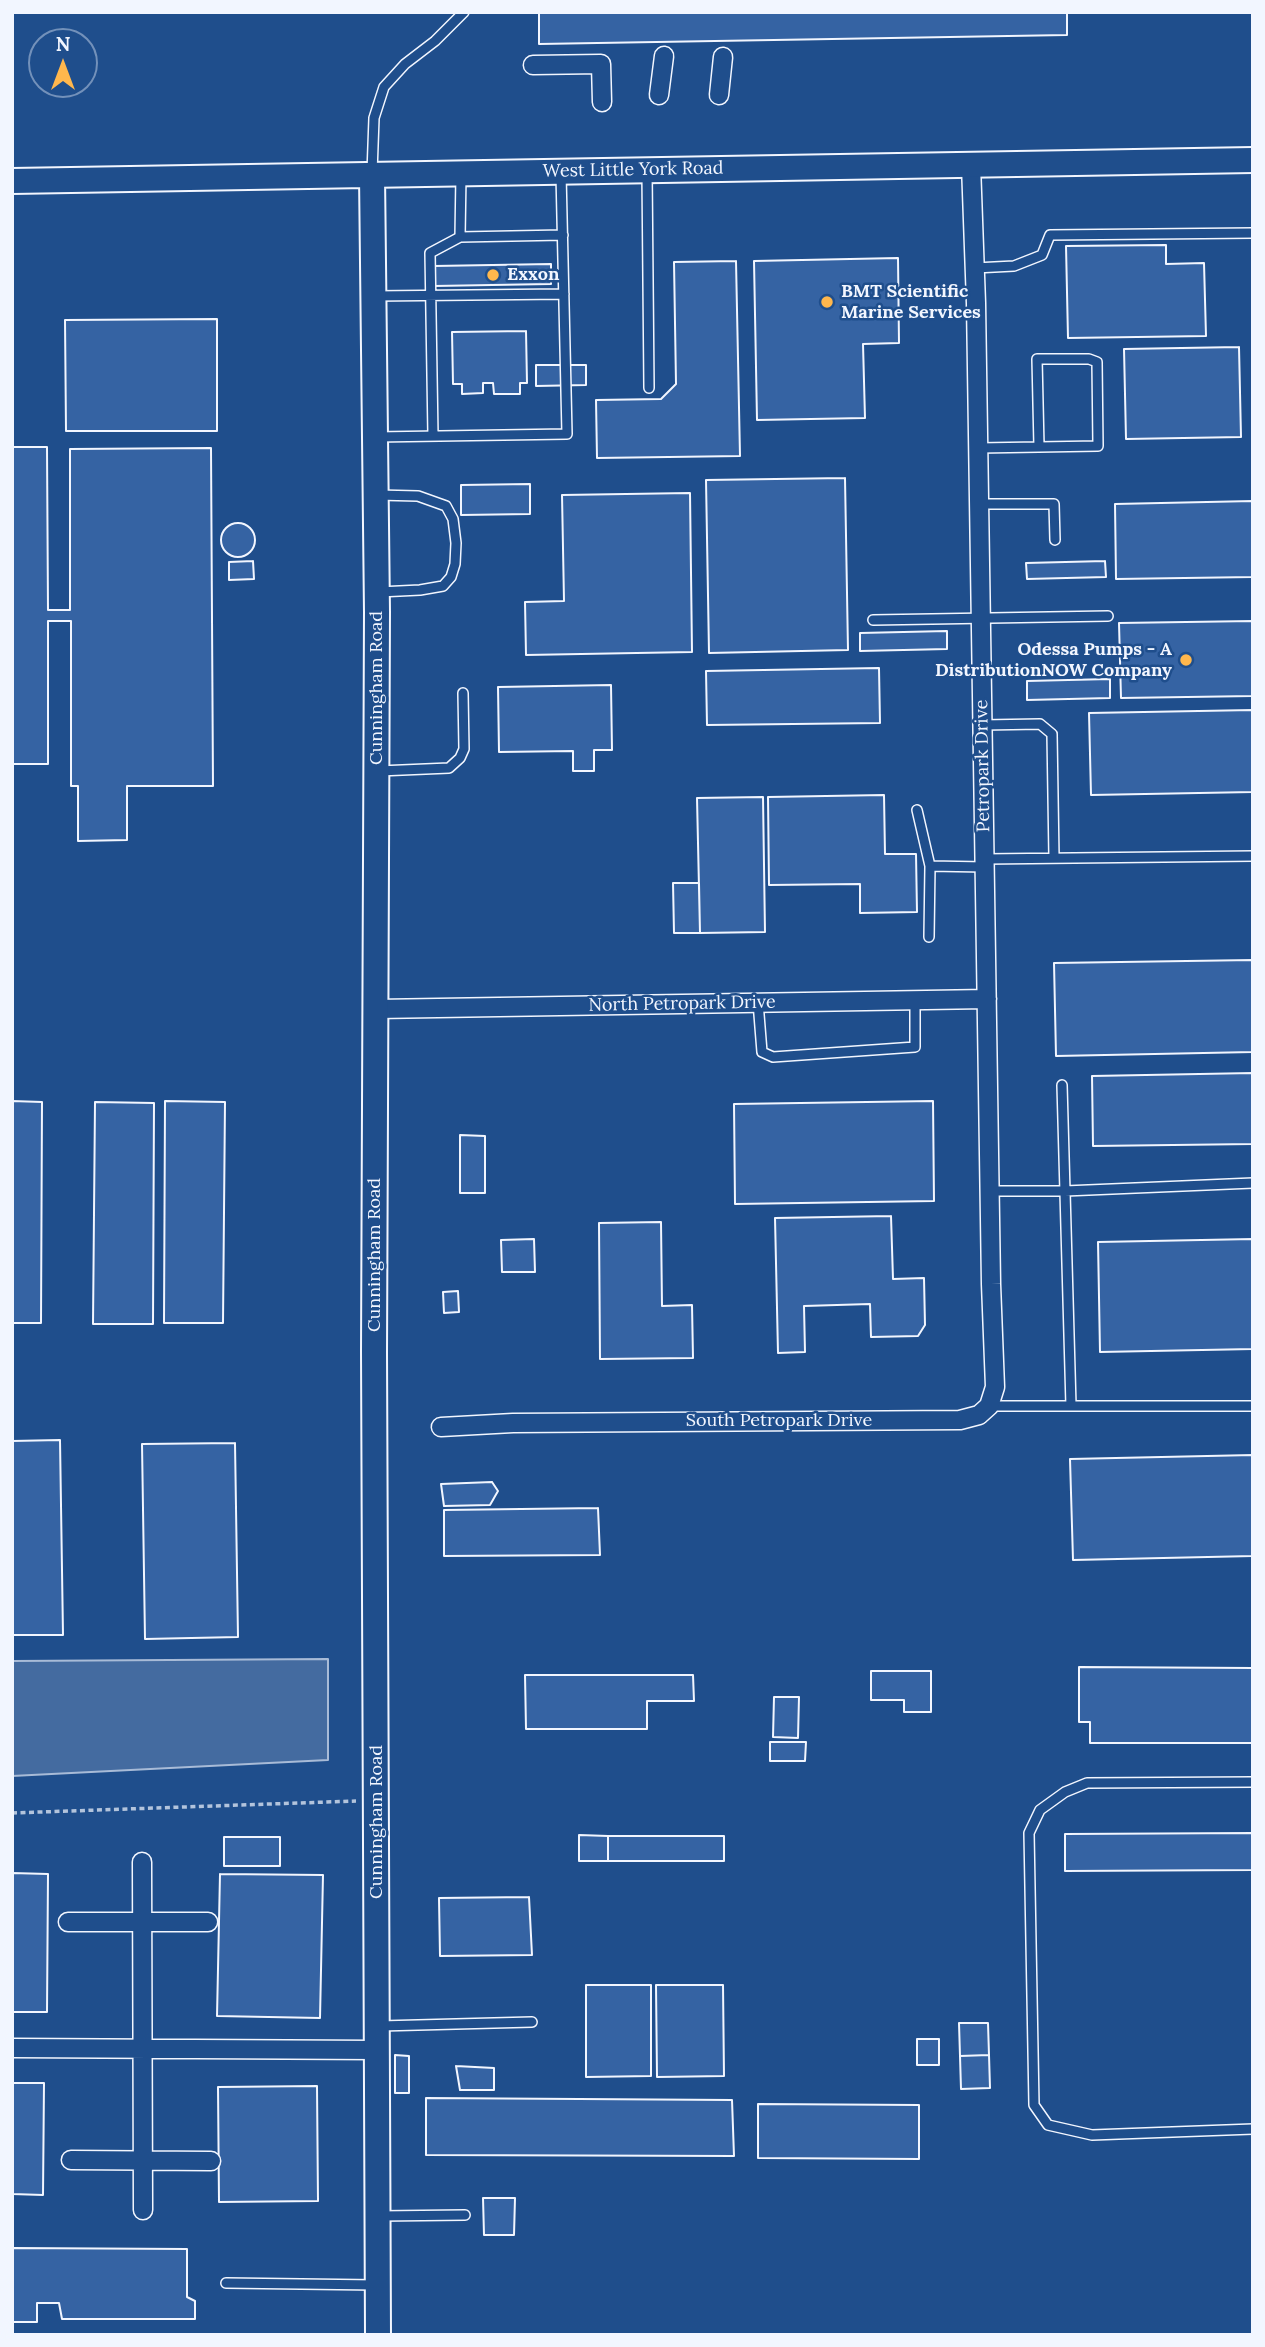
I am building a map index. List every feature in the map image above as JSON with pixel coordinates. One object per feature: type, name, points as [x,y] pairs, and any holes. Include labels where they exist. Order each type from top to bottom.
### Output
[{"type":"street","points":[[659,95],[664,56]]},
{"type":"street","points":[[719,95],[723,57]]},
{"type":"street","points":[[533,65],[601,64],[602,102]]},
{"type":"street","name":"West Little York Road","points":[[12,181],[1253,160]]},
{"type":"street","name":"Petropark Drive","points":[[971,165],[979,448],[991,1284],[995,1387],[989,1406]]},
{"type":"street","name":"Cunningham Road","points":[[372,175],[377,771],[374,1365],[378,2335]]},
{"type":"street","name":"North Petropark Drive","points":[[377,1009],[987,999]]},
{"type":"street","name":"South Petropark Drive","points":[[441,1427],[513,1423],[960,1420],[979,1415],[989,1406]]},
{"type":"street","points":[[142,1862],[143,2210]]},
{"type":"street","points":[[68,1922],[208,1922]]},
{"type":"street","points":[[12,2048],[143,2049],[378,2038]]},
{"type":"street","points":[[71,2160],[211,2161]]},
{"type":"lane","points":[[372,175],[374,118],[384,87],[405,64],[435,41],[464,12]]},
{"type":"lane","points":[[647,170],[649,388]]},
{"type":"lane","points":[[375,437],[567,435],[561,172]]},
{"type":"lane","points":[[460,237],[461,173]]},
{"type":"lane","points":[[975,268],[1014,266],[1042,255],[1049,235],[1253,233]]},
{"type":"lane","points":[[433,436],[430,253],[460,237],[563,235]]},
{"type":"lane","points":[[373,296],[564,294]]},
{"type":"lane","points":[[979,448],[1039,447],[1098,446],[1097,362],[1090,359],[1037,359],[1039,447]]},
{"type":"lane","points":[[376,495],[418,496],[446,506],[453,519],[456,542],[455,564],[451,577],[443,586],[376,592]]},
{"type":"lane","points":[[979,504],[1054,504],[1055,540]]},
{"type":"lane","points":[[873,620],[1108,616]]},
{"type":"lane","points":[[377,771],[449,768],[460,758],[464,749],[463,693]]},
{"type":"lane","points":[[983,724],[1040,724],[1052,734],[1054,858]]},
{"type":"lane","points":[[916,810],[930,866],[929,937]]},
{"type":"lane","points":[[930,866],[1054,858],[1253,856]]},
{"type":"lane","points":[[758,1002],[762,1052],[774,1057],[915,1047],[915,1000]]},
{"type":"lane","points":[[1062,1086],[1071,1406]]},
{"type":"lane","points":[[990,1191],[1065,1191],[1253,1182]]},
{"type":"lane","points":[[989,1406],[1253,1406]]},
{"type":"lane","points":[[1253,1782],[1087,1783],[1065,1792],[1040,1810],[1029,1833],[1034,2105],[1048,2125],[1092,2135],[1253,2129]]},
{"type":"lane","points":[[378,2038],[532,2022]]},
{"type":"lane","points":[[378,2216],[466,2215]]},
{"type":"lane","points":[[226,2283],[378,2285]]},
{"type":"path","points":[[12,1813],[377,1800]]},
{"type":"water","points":[[328,1659],[328,1760],[12,1776],[12,1661]]},
{"type":"building","points":[[539,12],[1067,12],[1067,35],[539,44]]},
{"type":"building","points":[[1166,245],[1166,264],[1204,263],[1206,336],[1068,338],[1066,246]]},
{"type":"building","name":"BMT Scientific Marine Services","points":[[898,258],[899,343],[863,344],[865,418],[757,420],[754,261]]},
{"type":"building","points":[[736,261],[740,456],[597,458],[596,400],[661,399],[676,384],[674,262]]},
{"type":"building","name":"Exxon","points":[[551,264],[551,284],[434,286],[434,266]]},
{"type":"building","points":[[217,319],[217,431],[66,431],[65,320]]},
{"type":"building","points":[[526,331],[527,383],[520,383],[520,394],[494,394],[493,383],[483,383],[483,393],[462,394],[462,384],[453,384],[452,332]]},
{"type":"building","points":[[1239,347],[1241,437],[1126,439],[1124,349]]},
{"type":"building","points":[[536,365],[586,365],[586,385],[536,386]]},
{"type":"building","points":[[12,447],[47,447],[48,610],[70,610],[70,449],[211,448],[213,786],[127,786],[127,840],[78,841],[78,786],[71,786],[71,621],[48,621],[48,764],[12,764]]},
{"type":"building","points":[[845,478],[848,650],[709,653],[706,480]]},
{"type":"building","points":[[530,484],[530,514],[461,515],[461,485]]},
{"type":"building","points":[[690,493],[692,652],[526,655],[525,602],[564,601],[562,495]]},
{"type":"building","points":[[1253,501],[1253,577],[1116,579],[1115,504]]},
{"type":"building","points":[[238,523],[250,528],[255,540],[250,552],[238,557],[226,552],[221,540],[226,528]]},
{"type":"building","points":[[253,561],[254,579],[229,580],[229,562]]},
{"type":"building","points":[[1105,561],[1106,577],[1027,579],[1026,563]]},
{"type":"building","name":"Odessa Pumps - A DistributionNOW Company","points":[[1253,621],[1253,696],[1121,698],[1119,623]]},
{"type":"building","points":[[947,631],[947,649],[860,651],[860,633]]},
{"type":"building","points":[[879,668],[880,723],[707,725],[706,671]]},
{"type":"building","points":[[1110,679],[1110,698],[1027,700],[1027,681]]},
{"type":"building","points":[[611,685],[612,750],[594,750],[594,771],[573,771],[573,751],[499,752],[498,687]]},
{"type":"building","points":[[1253,710],[1253,792],[1091,795],[1089,713]]},
{"type":"building","points":[[884,795],[885,854],[916,854],[917,912],[860,913],[860,884],[769,885],[768,797]]},
{"type":"building","points":[[763,797],[765,932],[700,933],[697,798]]},
{"type":"building","points":[[673,883],[699,883],[700,933],[674,933]]},
{"type":"building","points":[[1253,960],[1253,1052],[1056,1056],[1054,963]]},
{"type":"building","points":[[1253,1073],[1253,1144],[1093,1146],[1092,1076]]},
{"type":"building","points":[[12,1101],[42,1102],[41,1323],[12,1323]]},
{"type":"building","points":[[165,1101],[225,1102],[223,1323],[164,1323]]},
{"type":"building","points":[[933,1101],[934,1201],[735,1204],[734,1104]]},
{"type":"building","points":[[95,1102],[154,1103],[153,1324],[93,1324]]},
{"type":"building","points":[[460,1135],[485,1136],[485,1193],[460,1193]]},
{"type":"building","points":[[891,1216],[893,1279],[924,1278],[925,1325],[918,1336],[871,1337],[870,1304],[804,1306],[805,1352],[778,1353],[775,1218]]},
{"type":"building","points":[[661,1222],[662,1306],[692,1305],[693,1358],[600,1359],[599,1223]]},
{"type":"building","points":[[534,1239],[535,1272],[502,1272],[501,1240]]},
{"type":"building","points":[[1253,1239],[1253,1349],[1100,1352],[1098,1242]]},
{"type":"building","points":[[458,1291],[459,1312],[444,1313],[443,1292]]},
{"type":"building","points":[[60,1440],[63,1635],[12,1635],[12,1441]]},
{"type":"building","points":[[235,1443],[238,1637],[145,1639],[142,1444]]},
{"type":"building","points":[[1253,1455],[1253,1556],[1073,1560],[1070,1459]]},
{"type":"building","points":[[492,1482],[498,1491],[490,1505],[444,1506],[441,1484]]},
{"type":"building","points":[[598,1508],[600,1555],[444,1556],[444,1510]]},
{"type":"building","points":[[1079,1667],[1253,1668],[1253,1743],[1090,1743],[1090,1722],[1079,1722]]},
{"type":"building","points":[[871,1671],[931,1671],[931,1712],[904,1712],[904,1700],[871,1700]]},
{"type":"building","points":[[525,1675],[693,1675],[694,1701],[647,1701],[647,1729],[526,1729]]},
{"type":"building","points":[[774,1697],[799,1697],[798,1738],[773,1737]]},
{"type":"building","points":[[770,1742],[806,1742],[805,1761],[770,1761]]},
{"type":"building","points":[[1253,1833],[1253,1870],[1065,1871],[1065,1834]]},
{"type":"building","points":[[579,1835],[608,1836],[608,1861],[579,1861]]},
{"type":"building","points":[[608,1836],[724,1836],[724,1861],[608,1861]]},
{"type":"building","points":[[224,1837],[280,1837],[280,1866],[224,1866]]},
{"type":"building","points":[[12,1873],[48,1874],[47,2012],[12,2012]]},
{"type":"building","points":[[220,1874],[323,1875],[320,2018],[217,2016]]},
{"type":"building","points":[[529,1897],[532,1955],[440,1956],[439,1898]]},
{"type":"building","points":[[586,1985],[651,1985],[651,2076],[586,2077]]},
{"type":"building","points":[[656,1985],[723,1985],[724,2076],[657,2077]]},
{"type":"building","points":[[959,2023],[988,2023],[989,2055],[960,2056]]},
{"type":"building","points":[[917,2039],[939,2039],[939,2065],[917,2065]]},
{"type":"building","points":[[395,2055],[409,2056],[409,2093],[395,2093]]},
{"type":"building","points":[[989,2055],[990,2088],[961,2089],[960,2056]]},
{"type":"building","points":[[456,2066],[494,2068],[494,2090],[460,2090]]},
{"type":"building","points":[[12,2083],[44,2083],[43,2195],[12,2194]]},
{"type":"building","points":[[317,2086],[318,2201],[219,2202],[218,2087]]},
{"type":"building","points":[[426,2098],[732,2100],[734,2156],[426,2155]]},
{"type":"building","points":[[758,2104],[919,2105],[919,2159],[758,2158]]},
{"type":"building","points":[[483,2198],[515,2198],[514,2235],[484,2235]]},
{"type":"building","points":[[12,2248],[187,2249],[187,2297],[195,2301],[195,2319],[62,2319],[59,2303],[37,2303],[37,2322],[12,2322]]},
{"type":"place","name":"Exxon","points":[[493,275]]},
{"type":"place","name":"BMT Scientific Marine Services","points":[[827,302]]},
{"type":"place","name":"Odessa Pumps - A DistributionNOW Company","points":[[1186,660]]}]
